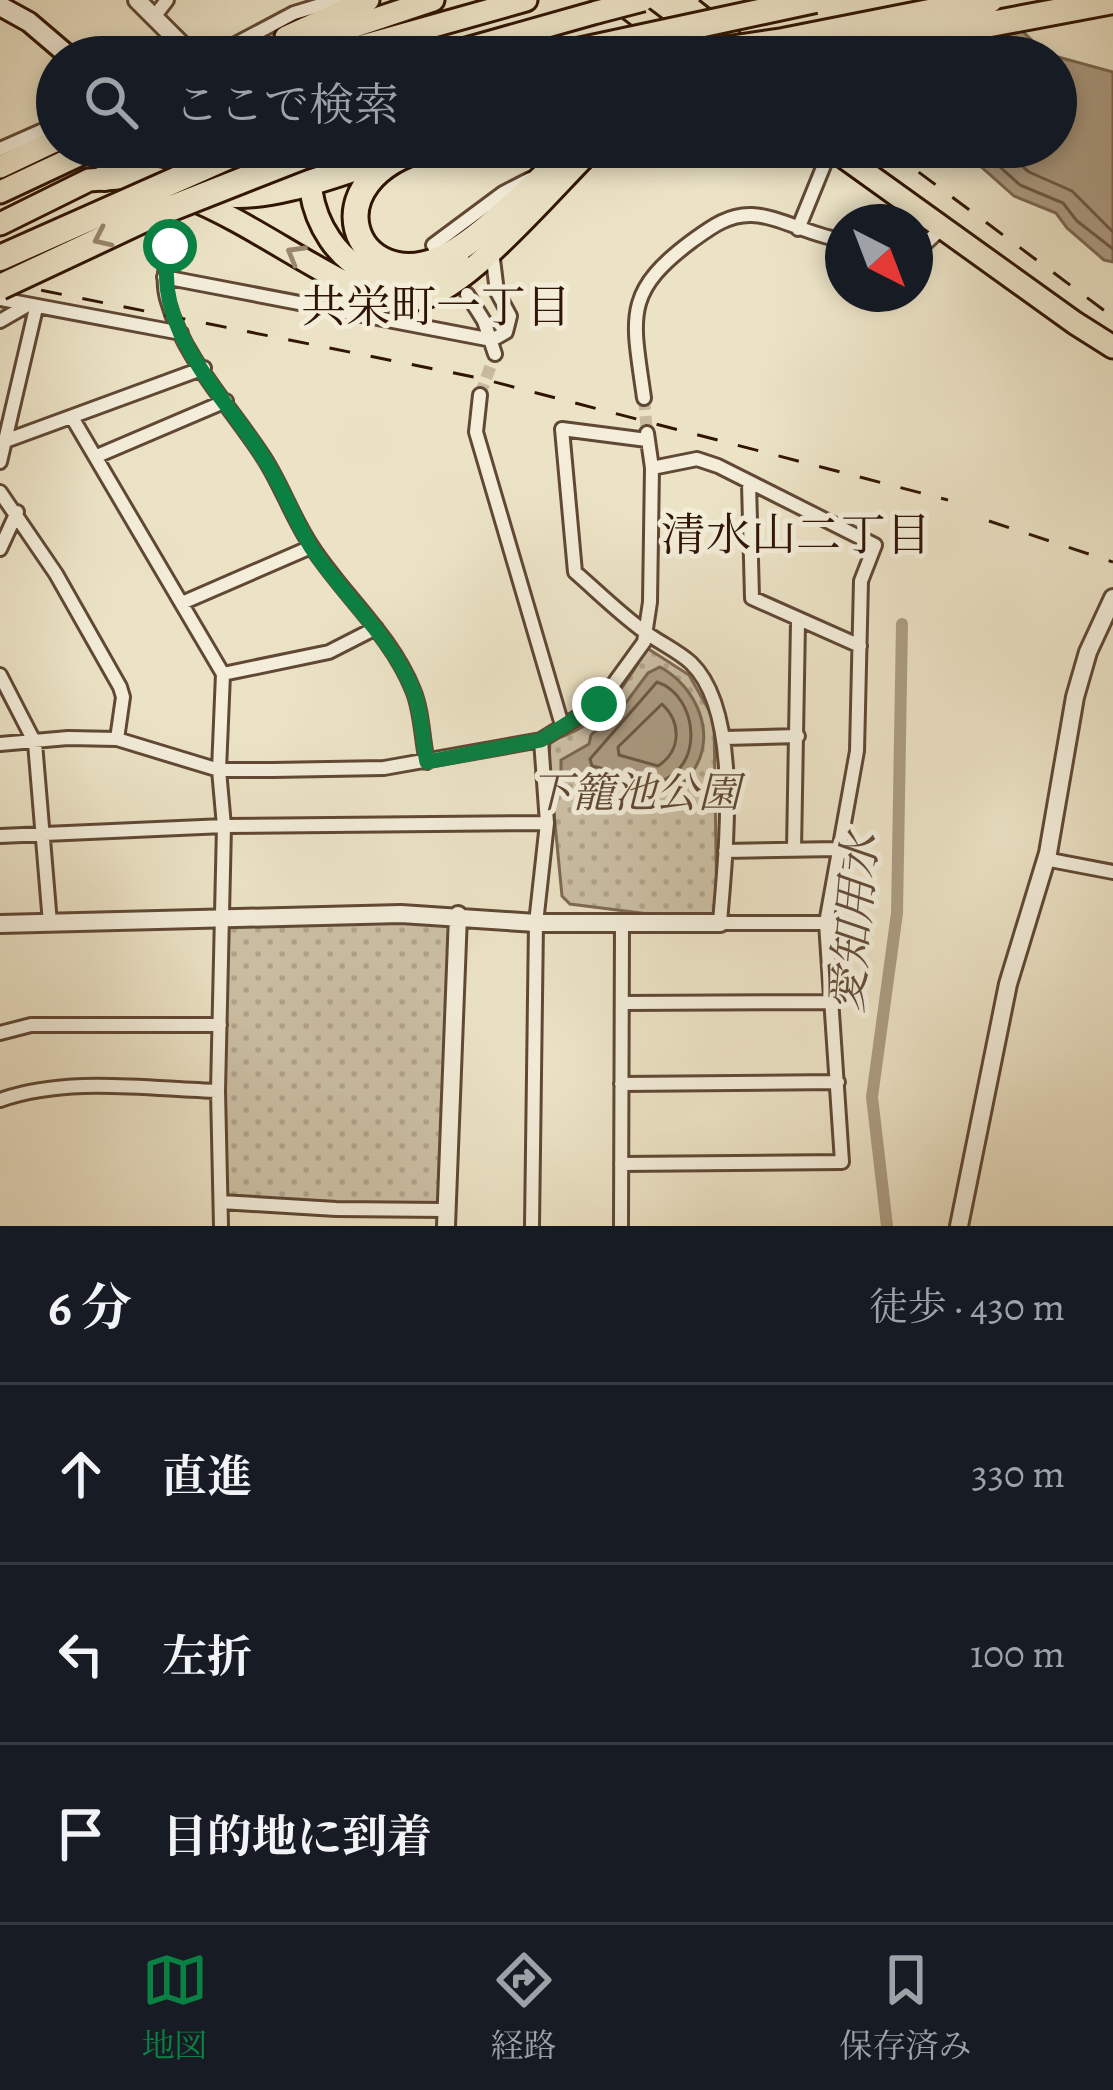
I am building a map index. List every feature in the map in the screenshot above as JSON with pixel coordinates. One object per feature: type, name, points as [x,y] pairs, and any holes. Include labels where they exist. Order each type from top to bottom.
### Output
[{"type":"highway","points":[[647,36],[812,0]]},
{"type":"highway","points":[[756,36],[939,0]]},
{"type":"highway","points":[[808,36],[990,0]]},
{"type":"highway","points":[[936,36],[1113,5]]},
{"type":"highway","points":[[0,258],[203,168]]},
{"type":"highway","points":[[0,286],[149,217],[274,168]]},
{"type":"highway","points":[[104,178],[140,176],[240,195],[354,168]]},
{"type":"highway","points":[[380,168],[356,200],[361,238],[369,250],[392,264],[422,265],[450,254],[551,168]]},
{"type":"main road","points":[[286,36],[368,0]]},
{"type":"main road","points":[[325,36],[433,0]]},
{"type":"main road","points":[[398,36],[526,0]]},
{"type":"main road","points":[[618,0],[657,36]]},
{"type":"main road","points":[[512,36],[643,0]]},
{"type":"main road","points":[[0,6],[45,36]]},
{"type":"main road","points":[[0,167],[36,150]]},
{"type":"main road","points":[[0,192],[51,168]]},
{"type":"main road","points":[[311,191],[319,224],[346,260],[382,280],[412,283],[439,276],[471,255],[556,168]]},
{"type":"main road","points":[[0,224],[104,178],[142,182],[213,208],[345,283],[387,298],[421,298],[466,275],[573,168]]},
{"type":"main road","points":[[859,168],[1113,346]]},
{"type":"street","points":[[137,0],[174,36]]},
{"type":"street","points":[[154,16],[167,0]]},
{"type":"street","points":[[251,36],[294,13],[337,0]]},
{"type":"street","points":[[1077,0],[1086,16],[1113,5]]},
{"type":"street","points":[[0,149],[36,133]]},
{"type":"street","points":[[798,229],[822,168]]},
{"type":"street","points":[[435,248],[503,194],[542,176]]},
{"type":"street","points":[[644,398],[634,326],[640,294],[656,269],[715,223],[752,215],[825,236]]},
{"type":"street","points":[[933,236],[942,228]]},
{"type":"street","points":[[178,231],[164,277],[167,301],[181,333],[195,361],[267,464],[311,547],[376,628],[414,692],[427,762]]},
{"type":"street","points":[[491,251],[497,292],[510,316],[506,332],[493,346]]},
{"type":"street","points":[[164,277],[493,346]]},
{"type":"street","points":[[467,294],[493,346]]},
{"type":"street","points":[[0,299],[181,333]]},
{"type":"street","points":[[0,320],[31,307]]},
{"type":"street","points":[[0,463],[31,307]]},
{"type":"street","points":[[5,441],[204,368]]},
{"type":"street","points":[[480,395],[476,432],[562,725]]},
{"type":"street","points":[[97,457],[226,401]]},
{"type":"street","points":[[73,419],[223,674],[219,770],[224,826],[218,1091],[221,1226]]},
{"type":"street","points":[[0,744],[68,738],[117,740],[219,770],[384,768],[541,740],[599,704],[644,642],[644,632],[650,602],[652,468],[647,436],[562,429],[575,572],[644,632],[690,662],[718,706],[724,738],[720,923]]},
{"type":"street","points":[[621,1163],[842,1162],[826,923],[857,751],[861,581],[875,544],[697,459],[652,468]]},
{"type":"street","points":[[749,483],[752,598],[860,646]]},
{"type":"street","points":[[0,491],[121,687],[117,740]]},
{"type":"street","points":[[0,548],[16,512]]},
{"type":"street","points":[[182,603],[311,547]]},
{"type":"street","points":[[959,1226],[1008,984],[1046,859],[1076,697],[1088,652],[1113,598]]},
{"type":"street","points":[[794,850],[798,622]]},
{"type":"street","points":[[223,674],[328,652],[376,628]]},
{"type":"street","points":[[0,675],[34,742],[50,923]]},
{"type":"street","points":[[724,738],[798,736]]},
{"type":"street","points":[[532,1226],[536,923],[547,823],[541,740]]},
{"type":"street","points":[[0,836],[224,826],[547,823]]},
{"type":"street","points":[[725,851],[838,849]]},
{"type":"street","points":[[1046,859],[1113,872]]},
{"type":"street","points":[[0,925],[458,916],[536,923],[826,923]]},
{"type":"street","points":[[221,1202],[445,1218],[458,916]]},
{"type":"street","points":[[621,1226],[622,923]]},
{"type":"street","points":[[622,1003],[831,1002]]},
{"type":"street","points":[[0,1033],[32,1024],[220,1025]]},
{"type":"street","points":[[621,1084],[838,1082]]},
{"type":"street","points":[[0,1100],[81,1086],[218,1091]]},
{"type":"street","points":[[336,1210],[337,1226]]},
{"type":"green space","name":"下籠池公園","points":[[647,648],[689,675],[714,719],[717,916],[712,922],[570,904],[562,896],[550,740],[596,717],[619,692]]},
{"type":"green space","points":[[458,915],[445,1210],[221,1202],[221,918]]},
{"type":"water","points":[[1022,31],[1027,36],[978,36]]},
{"type":"water","points":[[1077,62],[1113,72],[1113,262],[1104,260],[1056,213],[1014,196],[983,168],[1077,168]]},
{"type":"water","points":[[660,667],[684,686],[703,727],[700,757],[687,778],[673,790],[657,794],[609,781],[561,776],[561,760],[589,744],[591,735],[625,704],[648,673]]},
{"type":"waterway","name":"愛知用水","points":[[887,1226],[872,1097],[897,913],[902,624]]},
{"type":"tunnel","points":[[480,395],[495,354]]},
{"type":"tunnel","points":[[644,398],[647,433]]},
{"type":"railway","points":[[699,0],[744,36]]},
{"type":"railway","points":[[913,168],[1113,317]]},
{"type":"railway","points":[[0,282],[479,378],[948,500]]},
{"type":"railway","points":[[989,521],[1113,562]]},
{"type":"district","name":"共栄町一丁目","points":[[436,307]]},
{"type":"district","name":"清水山二丁目","points":[[796,535]]},
{"type":"route","points":[[170,246],[164,277],[167,301],[181,333],[195,361],[267,464],[311,547],[376,628],[414,692],[427,762],[541,740],[599,704]]}]
